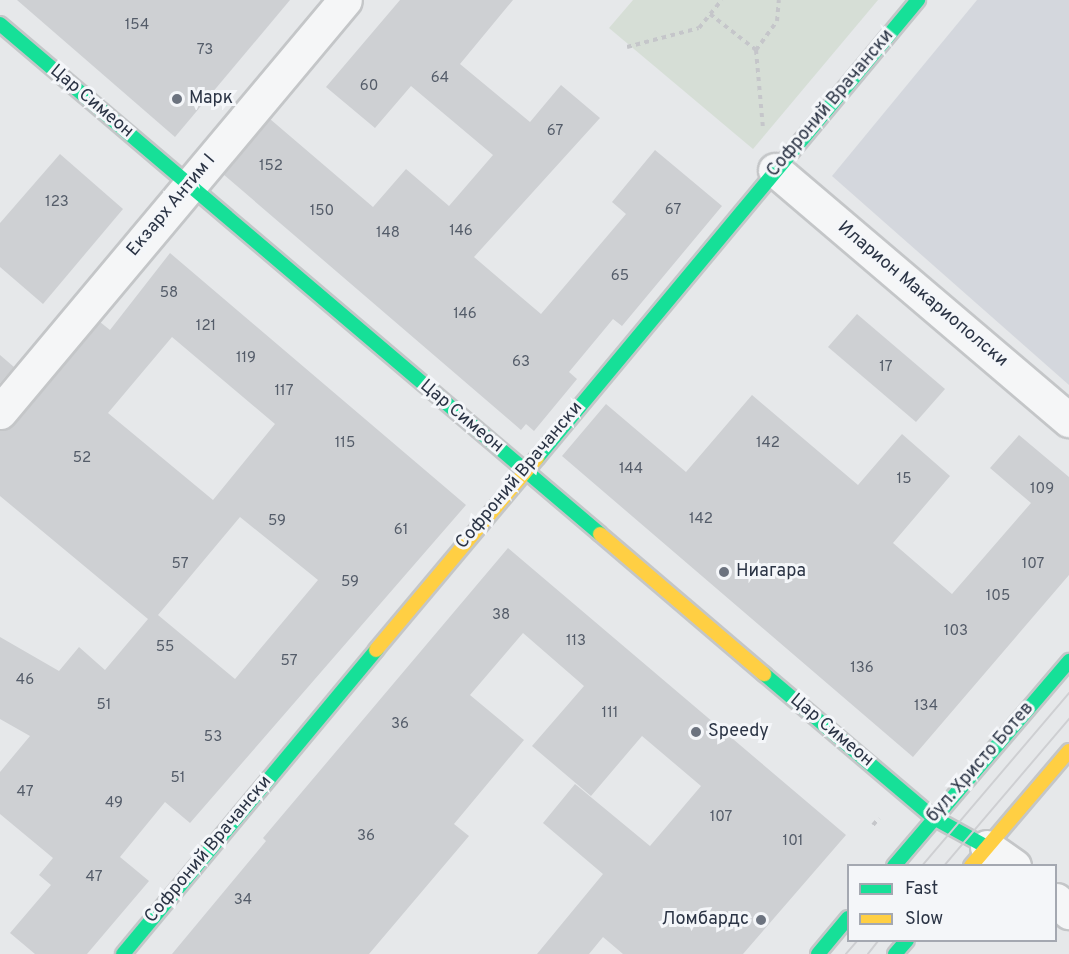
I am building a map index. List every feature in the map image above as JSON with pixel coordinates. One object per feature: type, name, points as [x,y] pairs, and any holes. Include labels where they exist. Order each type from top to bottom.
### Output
[{"type":"street","name":"Екзарх Антим I","points":[[0,412],[345,0]]},
{"type":"street","name":"Софроний Врачански","points":[[123,954],[918,0]]},
{"type":"street","name":"Цар Симеон","points":[[0,24],[979,856],[1007,864]]},
{"type":"street","name":"Иларион Макариополски","points":[[775,170],[1069,420]]},
{"type":"street","name":"бул. Христо Ботев","points":[[896,864],[1069,661]]},
{"type":"street","points":[[979,856],[1069,751]]},
{"type":"street","points":[[1057,901],[1069,912]]},
{"type":"street","points":[[818,954],[847,920]]},
{"type":"street","points":[[895,954],[905,942]]},
{"type":"path","points":[[627,47],[699,28],[722,0]]},
{"type":"path","points":[[759,72],[756,50],[777,21],[779,0]]},
{"type":"path","points":[[710,14],[756,50]]},
{"type":"shaded area","points":[[633,0],[878,0],[753,149],[609,28]]},
{"type":"shaded area","points":[[977,0],[1069,0],[1069,385],[832,176]]},
{"type":"building","points":[[17,0],[290,0],[175,137]]},
{"type":"building","points":[[400,0],[513,0],[460,64],[530,122],[561,85],[600,118],[474,257],[541,314],[626,214],[612,202],[655,150],[722,206],[622,326],[613,319],[569,372],[577,379],[534,431],[526,424],[521,430],[223,174],[270,119],[373,207],[406,169],[449,206],[493,155],[411,86],[375,128],[326,87]]},
{"type":"building","points":[[60,154],[123,209],[43,304],[0,267],[0,223]]},
{"type":"building","points":[[170,253],[466,505],[190,823],[165,802],[120,857],[149,881],[87,954],[35,954],[10,933],[51,885],[39,875],[53,858],[0,814],[0,772],[30,736],[0,719],[0,637],[59,671],[79,647],[105,670],[148,619],[0,496],[0,430],[14,424],[100,322],[110,330]],"holes":[[[172,337],[275,424],[213,500],[108,413]],[[240,517],[318,580],[235,679],[158,615]]]},
{"type":"building","points":[[857,314],[945,389],[916,422],[828,347]]},
{"type":"building","points":[[0,355],[14,367],[0,383]]},
{"type":"building","points":[[752,395],[858,485],[902,434],[950,476],[893,543],[952,594],[1031,503],[990,468],[1019,435],[1069,477],[1069,575],[913,757],[562,456],[606,404],[686,472]]},
{"type":"building","points":[[508,548],[846,835],[743,954],[623,954],[603,937],[589,954],[537,954],[603,874],[543,823],[575,784],[650,846],[701,786],[642,736],[591,796],[532,746],[584,686],[523,633],[470,695],[524,740],[454,824],[469,836],[369,954],[172,954],[266,841],[263,838]]},
{"type":"tram line","points":[[924,864],[1069,693]]},
{"type":"tram line","points":[[946,864],[1069,719]]},
{"type":"tram line","points":[[846,954],[856,942]]},
{"type":"tram line","points":[[868,954],[877,942]]},
{"type":"traffic: fast","points":[[537,458],[918,0]]},
{"type":"traffic: fast","points":[[0,24],[600,534]]},
{"type":"traffic: fast","points":[[123,954],[376,650]]},
{"type":"traffic: fast","points":[[896,864],[1069,661]]},
{"type":"traffic: fast","points":[[764,674],[934,818],[987,847]]},
{"type":"traffic: fast","points":[[818,954],[847,919]]},
{"type":"traffic: fast","points":[[895,954],[905,942]]},
{"type":"traffic: slow","points":[[376,650],[537,458]]},
{"type":"traffic: slow","points":[[600,534],[764,674]]},
{"type":"traffic: slow","points":[[973,864],[1069,751]]},
{"type":"place","name":"Марк","points":[[177,99]]},
{"type":"place","name":"Ниагара","points":[[724,572]]},
{"type":"place","name":"Speedy","points":[[696,732]]},
{"type":"place","name":"Ломбардс","points":[[761,920]]}]
